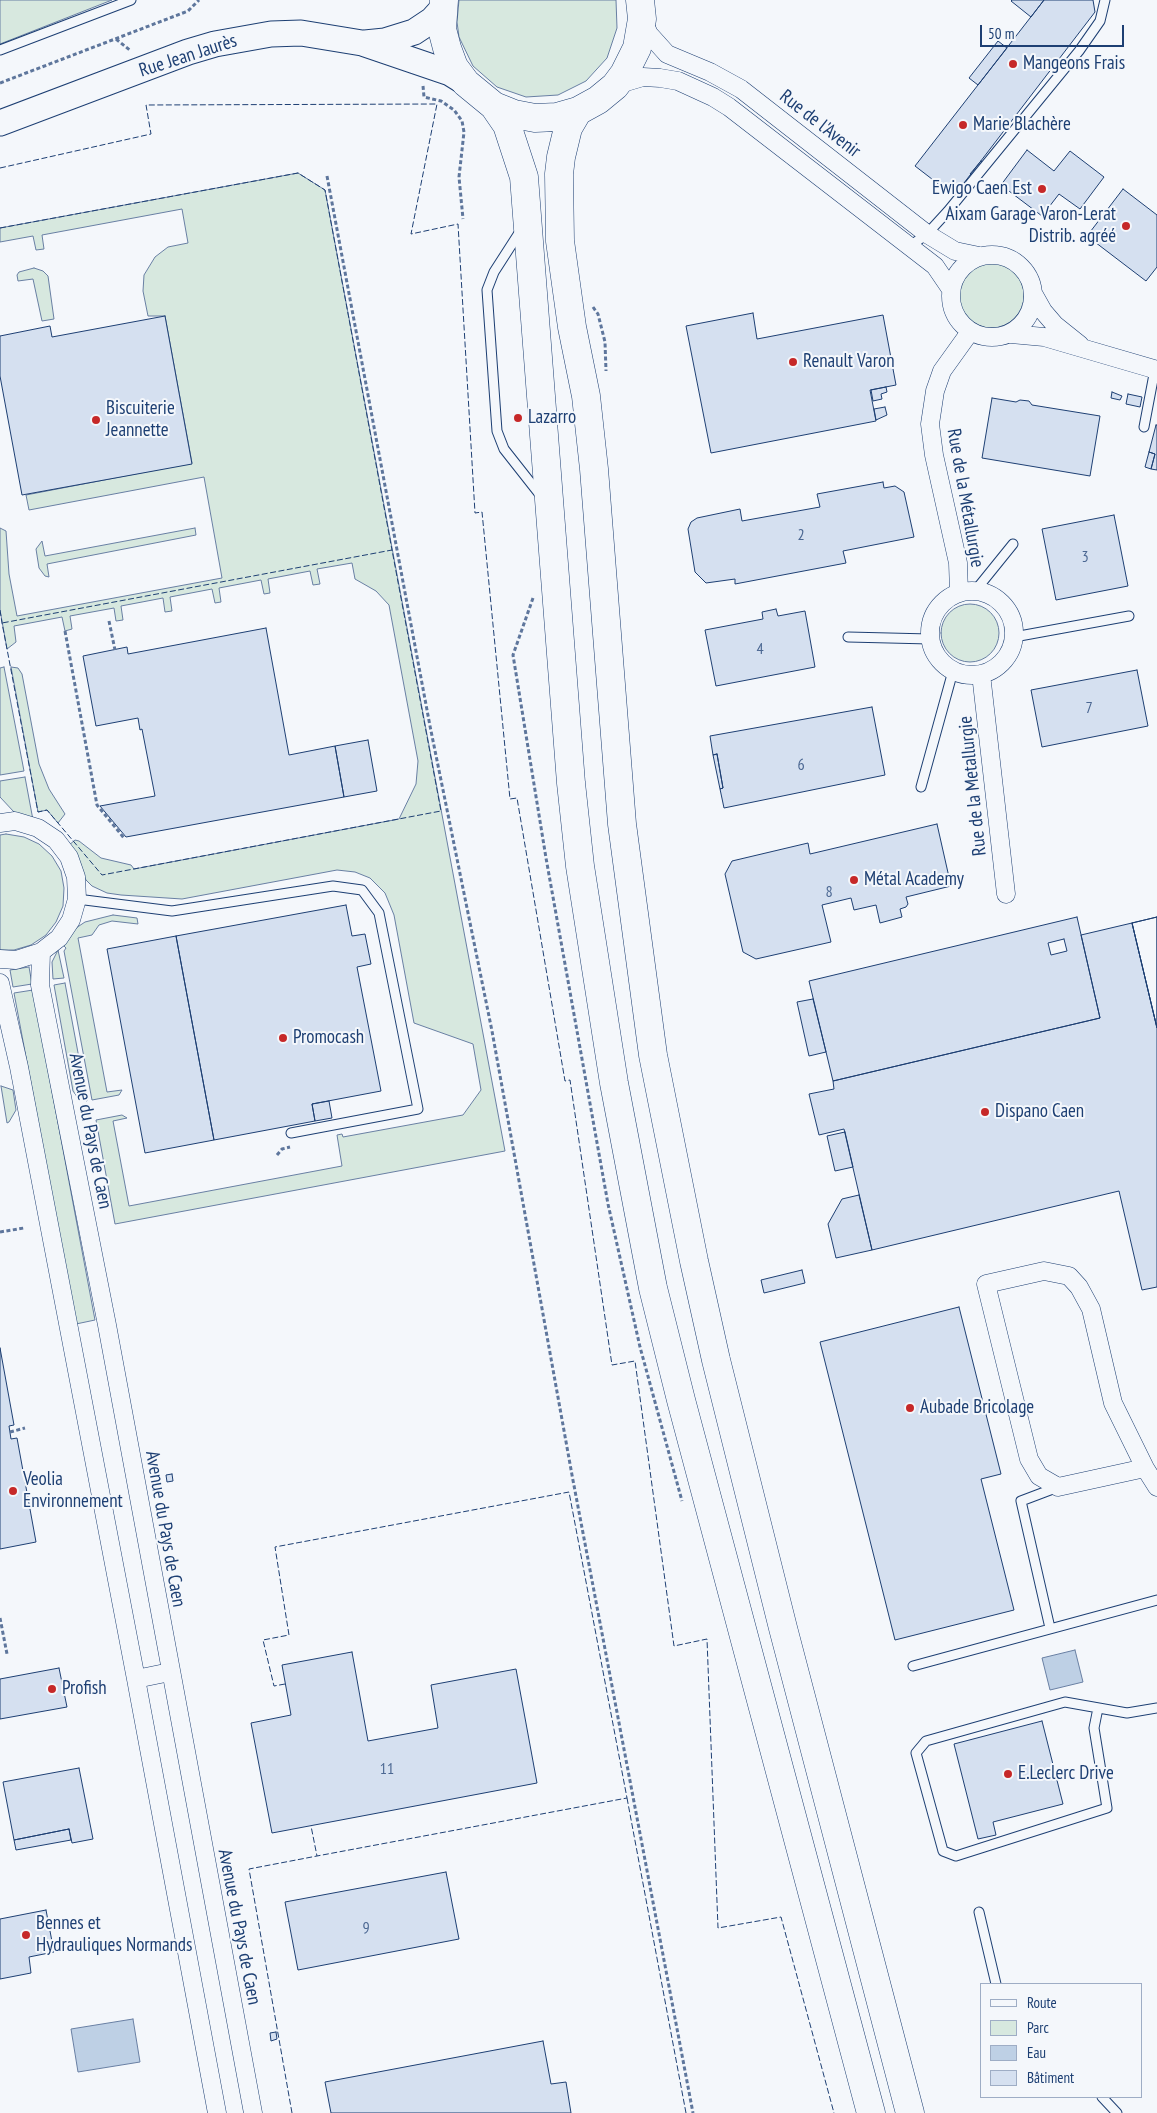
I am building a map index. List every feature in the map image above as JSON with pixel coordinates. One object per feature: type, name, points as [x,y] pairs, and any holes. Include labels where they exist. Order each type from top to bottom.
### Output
[{"type":"main road","points":[[362,43],[385,40],[414,32],[432,20],[443,4]]},
{"type":"main road","points":[[443,4],[442,29],[446,48],[454,67],[466,83],[494,106],[507,125],[515,144],[524,177],[563,702],[580,866],[614,1083],[653,1288],[698,1468],[872,2113]]},
{"type":"main road","points":[[494,106],[514,114],[535,118],[557,117],[578,111],[598,100],[615,86],[628,68],[637,48],[641,10]]},
{"type":"main road","name":"Rue Jean Jaurès","points":[[0,123],[215,44],[252,36],[301,33],[362,43],[450,73],[466,83]]},
{"type":"main road","points":[[578,111],[564,141],[559,174],[560,241],[564,278],[586,396],[594,469],[622,824],[653,1055],[716,1360],[786,1638],[910,2113]]},
{"type":"street","name":"Rue de l'Avenir","points":[[641,10],[649,34],[667,54],[710,72],[741,89],[927,234],[955,251],[979,256]]},
{"type":"street","points":[[615,86],[643,77],[678,81],[729,106],[935,266],[950,288]]},
{"type":"street","points":[[1084,349],[1043,311],[1034,295],[1029,276],[1016,261],[998,254],[979,256],[960,268],[950,288],[951,305],[957,320],[970,332],[990,338],[1011,334],[1044,337],[1084,349],[1156,370]]},
{"type":"street","points":[[1011,334],[1023,324],[1032,310],[1034,295]]},
{"type":"street","name":"Rue de la Métallurgie","points":[[967,592],[958,564],[934,455],[930,424],[935,391],[942,371],[970,332]]},
{"type":"street","points":[[967,592],[988,594],[999,601],[1008,611],[1013,623],[1014,636],[1004,660],[993,669],[982,674],[967,675],[953,671],[942,663],[934,652],[930,639],[930,627],[936,611],[948,598],[967,592]]},
{"type":"street","name":"Rue de la Metallurgie","points":[[982,674],[1006,894]]},
{"type":"street","points":[[0,823],[15,822],[38,828],[56,840],[69,857],[76,877],[77,899],[71,920],[59,938],[41,952],[16,960],[0,959]]},
{"type":"street","name":"Avenue du Pays de Caen","points":[[41,952],[40,985],[107,1325],[253,2113]]},
{"type":"street","points":[[0,983],[19,1067],[217,2113]]},
{"type":"street","points":[[1146,1468],[1058,1487],[1039,1476],[1029,1459],[986,1284],[1044,1271],[1069,1276],[1079,1287],[1091,1309],[1113,1403],[1157,1488]]},
{"type":"street","points":[[136,1679],[170,1672]]},
{"type":"lane","points":[[0,50],[131,0]]},
{"type":"lane","points":[[910,246],[927,234],[1079,51],[1100,21],[1105,0]]},
{"type":"lane","points":[[527,222],[494,272],[487,290],[497,431],[504,448],[548,504]]},
{"type":"lane","points":[[1144,427],[1156,370]]},
{"type":"lane","points":[[967,592],[1013,544]]},
{"type":"lane","points":[[1014,636],[1129,616]]},
{"type":"lane","points":[[848,638],[930,639]]},
{"type":"lane","points":[[921,787],[953,671]]},
{"type":"lane","points":[[77,899],[172,911],[332,886],[362,890],[379,913],[418,1109],[291,1133]]},
{"type":"lane","points":[[1050,1628],[1022,1501],[1058,1487]]},
{"type":"lane","points":[[913,1666],[1157,1600]]},
{"type":"lane","points":[[1098,1708],[1094,1728],[1107,1808],[956,1856],[943,1851],[916,1753],[926,1741],[1064,1702],[1127,1713],[1157,1708]]},
{"type":"lane","points":[[979,1912],[996,1983]]},
{"type":"lane","points":[[1103,2098],[1117,2113]]},
{"type":"path","points":[[0,83],[188,11],[199,0]]},
{"type":"path","points":[[116,39],[135,54]]},
{"type":"path","points":[[424,96],[441,101],[454,110],[462,121],[464,132],[459,177],[463,219]]},
{"type":"path","points":[[327,176],[430,726],[492,1031],[574,1484],[693,2113]]},
{"type":"path","points":[[564,278],[583,293],[598,314],[605,342],[607,377]]},
{"type":"path","points":[[109,621],[115,650]]},
{"type":"path","points":[[65,631],[97,805],[124,838]]},
{"type":"path","points":[[0,1232],[24,1228]]},
{"type":"path","points":[[10,1432],[25,1428]]},
{"type":"path","points":[[0,1618],[6,1654]]},
{"type":"green space","points":[[0,0],[112,0],[0,44]]},
{"type":"green space","points":[[459,0],[616,0],[617,28],[607,58],[586,81],[558,95],[526,97],[497,87],[473,66],[459,37],[457,22]]},
{"type":"green space","points":[[298,173],[325,190],[505,1151],[115,1224],[96,1120],[122,1115],[127,1118],[113,1121],[129,1206],[342,1166],[337,1135],[342,1134],[343,1137],[463,1115],[481,1090],[473,1044],[414,1023],[394,915],[385,893],[370,878],[355,872],[337,870],[182,899],[121,895],[107,893],[92,886],[86,880],[68,846],[75,840],[79,841],[101,858],[131,865],[134,869],[399,819],[416,784],[418,761],[389,605],[376,591],[355,579],[352,563],[317,569],[320,584],[313,585],[310,571],[268,579],[270,593],[264,594],[261,580],[219,588],[221,602],[215,603],[212,589],[170,597],[172,611],[165,612],[163,598],[121,606],[123,620],[116,621],[114,608],[70,616],[72,629],[65,631],[62,617],[14,626],[16,642],[7,649],[0,610],[0,528],[6,531],[9,574],[17,616],[222,578],[204,477],[29,510],[26,495],[192,463],[165,316],[148,316],[143,291],[144,275],[155,257],[168,247],[188,243],[182,209],[42,235],[44,249],[36,250],[33,236],[0,242],[0,228]]},
{"type":"green space","points":[[991,262],[1004,265],[1014,272],[1021,282],[1024,295],[1021,308],[1014,318],[1004,325],[991,328],[978,325],[968,318],[961,308],[958,295],[961,282],[968,272],[978,265]]},
{"type":"green space","points":[[34,268],[43,271],[48,276],[54,319],[42,321],[33,279],[18,281],[17,275],[19,272]]},
{"type":"green space","points":[[195,528],[196,535],[47,564],[49,577],[45,576],[39,568],[36,549],[42,541],[45,556]]},
{"type":"green space","points":[[964,604],[976,604],[991,612],[999,627],[999,639],[991,654],[976,662],[964,662],[949,654],[941,639],[941,627],[949,612]]},
{"type":"green space","points":[[4,667],[24,771],[0,775],[0,668]]},
{"type":"green space","points":[[11,667],[18,668],[22,674],[39,764],[49,789],[65,814],[58,823],[47,810],[38,812]]},
{"type":"green space","points":[[25,777],[33,820],[14,812],[0,797],[0,781]]},
{"type":"green space","points":[[0,835],[24,837],[39,844],[52,856],[61,871],[64,888],[63,906],[56,922],[46,935],[31,945],[14,950],[0,950]]},
{"type":"green space","points":[[113,915],[137,918],[138,924],[112,921],[99,925],[92,935],[78,938],[107,1092],[122,1090],[119,1095],[92,1100],[64,951],[66,948],[63,945],[76,928],[85,922]]},
{"type":"green space","points":[[58,950],[64,978],[53,979],[52,962]]},
{"type":"green space","points":[[29,967],[32,984],[13,987],[10,970]]},
{"type":"green space","points":[[65,983],[87,1101],[78,1098],[73,1091],[54,985]]},
{"type":"green space","points":[[33,990],[95,1320],[76,1324],[14,993]]},
{"type":"green space","points":[[1,1086],[13,1090],[16,1110],[7,1123]]},
{"type":"water","points":[[1075,1650],[1083,1682],[1050,1690],[1042,1658]]},
{"type":"water","points":[[133,2019],[140,2062],[78,2072],[71,2029]]},
{"type":"building","points":[[1012,0],[1044,0],[1031,17]]},
{"type":"building","points":[[1044,0],[1093,0],[1095,12],[954,196],[915,166]]},
{"type":"building","points":[[998,41],[1007,48],[978,85],[969,78]]},
{"type":"building","points":[[1027,150],[1054,171],[1070,151],[1104,177],[1080,209],[1059,194],[1042,216],[1001,185]]},
{"type":"building","points":[[981,161],[985,164],[975,178],[970,174]]},
{"type":"building","name":"Aixam Garage Varon-Lerat Distrib. agréé","points":[[1123,189],[1157,215],[1157,267],[1146,281],[1087,236]]},
{"type":"building","name":"Renault Varon","points":[[753,313],[757,339],[883,315],[896,385],[870,390],[876,421],[711,453],[686,326]]},
{"type":"building","name":"Biscuiterie Jeannette","points":[[165,316],[192,464],[22,495],[0,376],[0,336],[50,326],[52,337]]},
{"type":"building","points":[[886,387],[887,392],[881,394],[882,399],[873,401],[871,390]]},
{"type":"building","points":[[1112,392],[1122,396],[1120,400],[1111,398]]},
{"type":"building","points":[[1128,394],[1142,397],[1140,407],[1126,404]]},
{"type":"building","points":[[992,398],[1016,402],[1020,400],[1029,401],[1032,405],[1100,416],[1090,476],[982,458]]},
{"type":"building","points":[[885,407],[887,415],[876,420],[874,409]]},
{"type":"building","points":[[1156,425],[1157,470],[1151,469],[1155,454],[1149,452]]},
{"type":"building","points":[[1149,452],[1155,454],[1151,469],[1145,467]]},
{"type":"building","points":[[883,482],[884,488],[895,486],[904,492],[914,537],[843,551],[846,563],[735,584],[735,579],[706,583],[695,572],[688,529],[691,522],[697,518],[740,509],[742,521],[820,507],[817,494]]},
{"type":"building","points":[[1114,515],[1128,586],[1056,600],[1042,529]]},
{"type":"building","points":[[776,609],[778,616],[805,611],[815,667],[716,686],[705,630],[763,619],[762,612]]},
{"type":"building","points":[[266,628],[289,755],[335,746],[344,797],[126,837],[100,806],[155,796],[142,729],[140,730],[138,718],[96,726],[83,656],[127,647],[128,654]]},
{"type":"building","points":[[1137,670],[1148,726],[1042,747],[1031,690]]},
{"type":"building","points":[[872,707],[885,775],[724,808],[720,789],[723,788],[717,754],[713,755],[710,736]]},
{"type":"building","points":[[368,740],[377,791],[344,797],[335,746]]},
{"type":"building","points":[[717,754],[723,788],[720,789],[713,755]]},
{"type":"building","points":[[937,824],[951,886],[906,897],[908,904],[900,909],[902,917],[880,923],[876,905],[854,910],[851,898],[822,905],[831,942],[756,959],[743,952],[725,874],[732,861],[808,843],[810,854]]},
{"type":"building","name":"Promocash","points":[[346,905],[352,936],[365,934],[371,964],[357,967],[381,1091],[312,1104],[315,1121],[214,1140],[176,936]]},
{"type":"building","points":[[1077,917],[1100,1018],[833,1081],[809,981]]},
{"type":"building","points":[[1157,917],[1157,1028],[1132,923]]},
{"type":"building","points":[[1157,917],[1157,1028],[1132,923]]},
{"type":"building","name":"Dispano Caen","points":[[1132,923],[1157,1028],[1157,1287],[1142,1290],[1119,1191],[872,1250],[844,1129],[819,1135],[809,1094],[834,1089],[833,1081],[1100,1018],[1081,935]]},
{"type":"building","points":[[176,936],[214,1140],[145,1153],[107,949]]},
{"type":"building","points":[[1064,939],[1067,951],[1051,955],[1048,943]]},
{"type":"building","points":[[813,999],[826,1052],[809,1056],[797,1002]]},
{"type":"building","points":[[329,1101],[332,1118],[315,1121],[312,1104]]},
{"type":"building","points":[[845,1132],[853,1167],[835,1171],[827,1136]]},
{"type":"building","points":[[859,1195],[872,1250],[836,1258],[828,1224],[842,1199]]},
{"type":"building","points":[[802,1270],[805,1283],[764,1293],[761,1280]]},
{"type":"building","name":"Aubade Bricolage","points":[[959,1307],[1001,1474],[981,1479],[1014,1610],[895,1640],[820,1342]]},
{"type":"building","name":"Veolia Environnement","points":[[0,1348],[14,1425],[9,1426],[11,1439],[17,1438],[36,1542],[0,1549]]},
{"type":"building","points":[[172,1474],[173,1481],[167,1482],[166,1475]]},
{"type":"building","points":[[352,1652],[368,1741],[438,1728],[431,1685],[516,1669],[537,1783],[272,1833],[251,1723],[291,1715],[282,1665]]},
{"type":"building","points":[[59,1668],[67,1707],[0,1719],[0,1679]]},
{"type":"building","name":"E.Leclerc Drive","points":[[1042,1721],[1063,1804],[993,1822],[996,1835],[978,1839],[954,1744]]},
{"type":"building","points":[[79,1768],[93,1839],[72,1843],[69,1829],[14,1840],[3,1782]]},
{"type":"building","points":[[69,1829],[71,1840],[16,1850],[14,1840]]},
{"type":"building","points":[[446,1872],[459,1939],[298,1970],[285,1902]]},
{"type":"building","name":"Bennes et Hydrauliques Normands","points":[[46,1910],[54,1952],[29,1957],[31,1973],[0,1979],[0,1919]]},
{"type":"building","points":[[276,2032],[277,2039],[271,2041],[270,2033]]},
{"type":"building","points":[[543,2041],[551,2084],[566,2082],[571,2113],[331,2113],[325,2082]]},
{"type":"fence","points":[[0,168],[151,134],[146,105],[437,104],[411,234],[458,224],[475,513],[482,512],[510,799],[517,798],[565,1081],[570,1080],[612,1365],[635,1361],[674,1646],[707,1639],[718,1928],[781,1917],[834,2113]]},
{"type":"fence","points":[[0,228],[298,173],[325,190],[392,550]]},
{"type":"fence","points":[[0,610],[2,623],[38,812],[47,810],[102,875],[441,811],[392,550],[2,623]]},
{"type":"fence","points":[[285,1684],[274,1686],[263,1640],[289,1635],[275,1547],[569,1492],[627,1798],[317,1856],[311,1826]]},
{"type":"fence","points":[[627,1798],[686,2113]]},
{"type":"fence","points":[[292,2113],[249,1869],[317,1856]]},
{"type":"place","name":"Mangeons Frais","points":[[1013,64]]},
{"type":"place","name":"Marie Blachère","points":[[963,125]]},
{"type":"place","name":"Ewigo Caen Est","points":[[1042,189]]},
{"type":"place","name":"Aixam Garage Varon-Lerat Distrib. agréé","points":[[1126,226]]},
{"type":"place","name":"Renault Varon","points":[[793,362]]},
{"type":"place","name":"Lazarro","points":[[518,418]]},
{"type":"place","name":"Biscuiterie Jeannette","points":[[96,420]]},
{"type":"place","name":"Métal Academy","points":[[854,880]]},
{"type":"place","name":"Promocash","points":[[283,1038]]},
{"type":"place","name":"Dispano Caen","points":[[985,1112]]},
{"type":"place","name":"Aubade Bricolage","points":[[910,1408]]},
{"type":"place","name":"Veolia Environnement","points":[[13,1491]]},
{"type":"place","name":"Profish","points":[[52,1689]]},
{"type":"place","name":"E.Leclerc Drive","points":[[1008,1774]]},
{"type":"place","name":"Bennes et Hydrauliques Normands","points":[[26,1935]]}]
